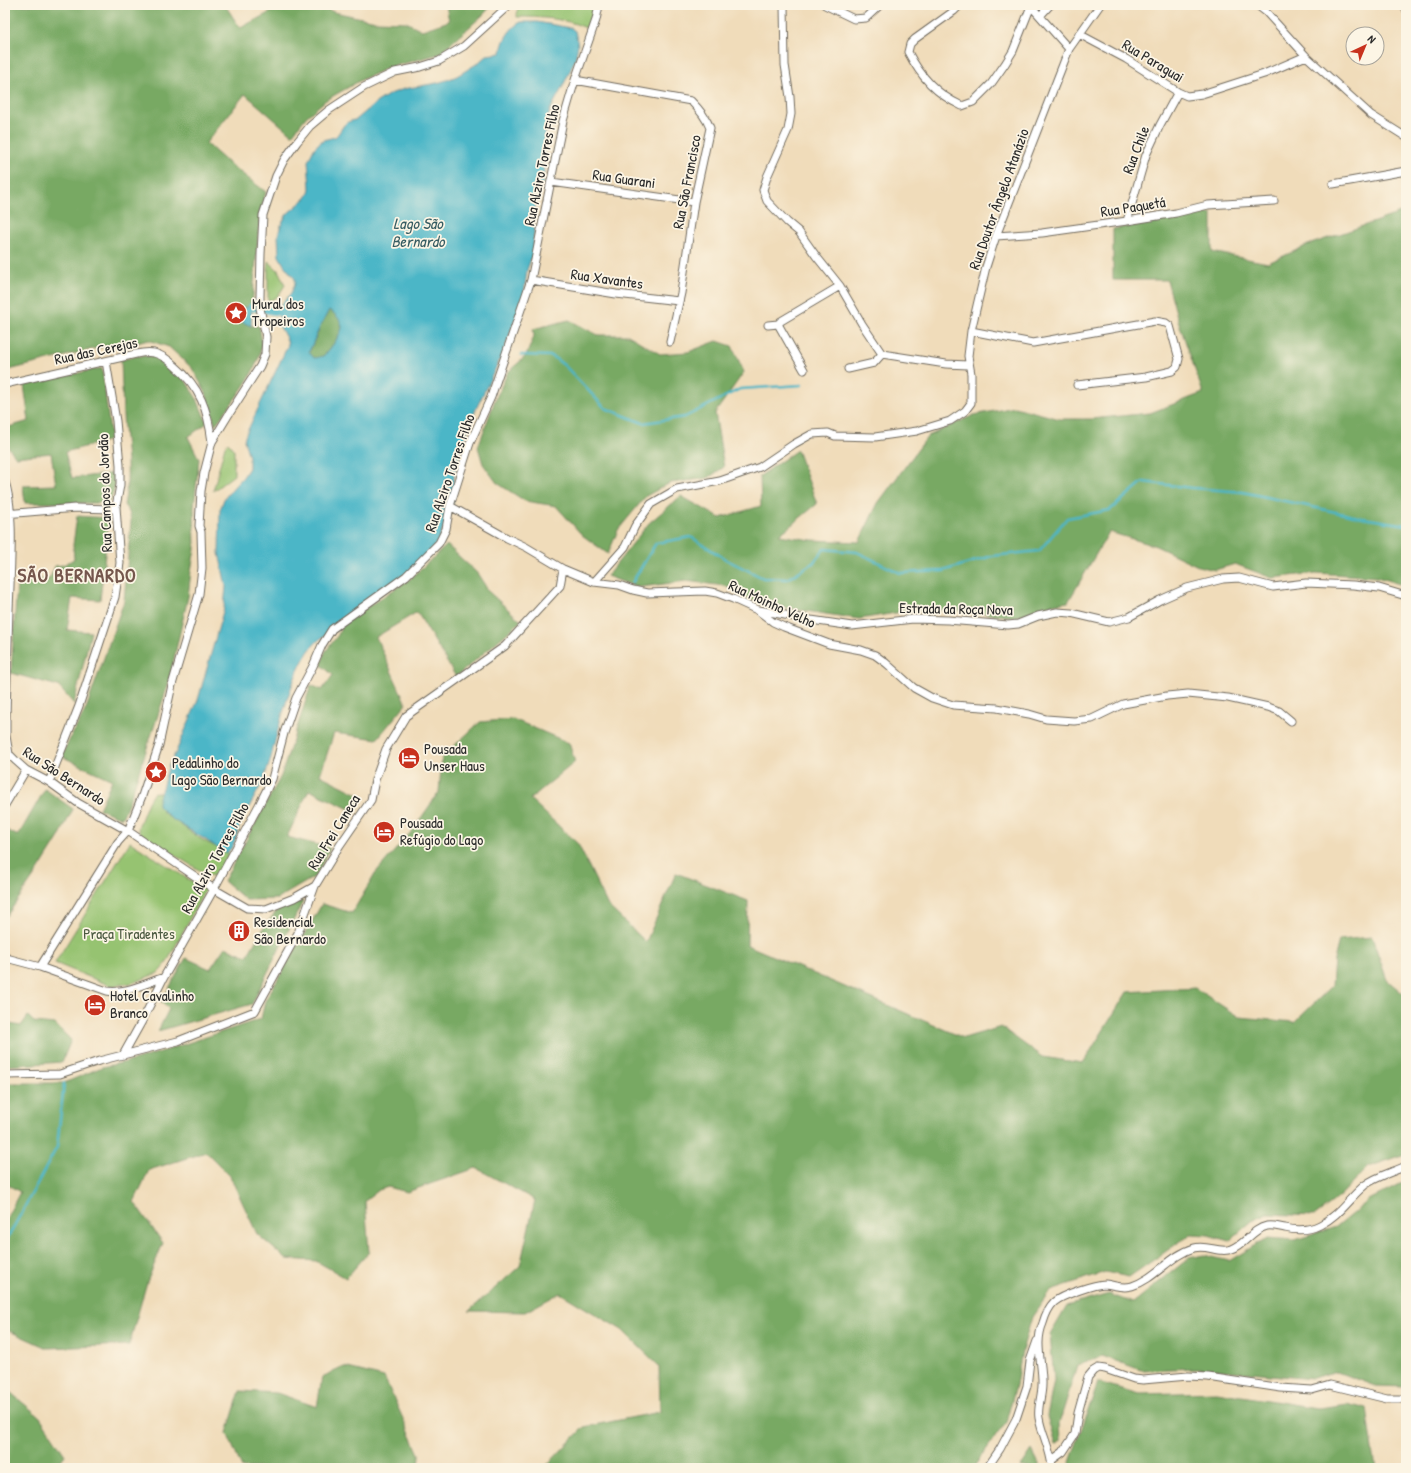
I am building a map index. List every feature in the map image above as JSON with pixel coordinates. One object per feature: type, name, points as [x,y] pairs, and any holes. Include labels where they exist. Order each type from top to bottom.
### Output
[{"type":"street","points":[[40,967],[118,842],[128,831],[142,796],[159,745],[172,685],[199,594],[202,568],[200,526],[201,491],[212,442],[228,414],[260,366],[265,354],[266,337],[260,308],[263,215],[271,187],[284,160],[310,126],[329,110],[364,87],[394,72],[420,67],[439,61],[464,46],[509,5]]},
{"type":"street","name":"Rua Alziro Torres Filho","points":[[123,1055],[164,977],[214,889],[272,779],[284,733],[296,698],[322,645],[332,629],[406,576],[440,543],[446,529],[450,506],[470,443],[490,396],[531,280],[563,121],[575,80],[596,20],[599,5]]},
{"type":"street","points":[[784,5],[785,65],[791,114],[788,130],[767,177],[763,190],[767,201],[799,232],[840,286],[862,324],[882,354],[946,364],[968,365]]},
{"type":"street","points":[[825,5],[854,19],[866,18],[880,5]]},
{"type":"street","points":[[960,5],[915,39],[910,44],[908,52],[917,69],[928,82],[955,103],[962,106],[973,102],[991,84],[1002,69],[1013,51],[1030,6],[1040,15],[1069,49]]},
{"type":"street","points":[[1040,15],[1050,5]]},
{"type":"street","name":"Rua Doutor Ângelo Atanázio","points":[[594,582],[615,560],[635,526],[651,504],[677,489],[720,481],[760,467],[794,444],[812,434],[828,433],[835,436],[875,437],[917,431],[950,421],[965,411],[971,403],[968,356],[971,332],[986,267],[996,236],[1069,49],[1100,5]]},
{"type":"street","points":[[1257,5],[1266,12],[1306,56],[1371,115],[1406,137]]},
{"type":"street","points":[[1402,5],[1406,9]]},
{"type":"street","name":"Rua Paraguai","points":[[1080,34],[1126,59],[1178,92],[1187,96],[1202,94],[1264,74],[1306,56]]},
{"type":"street","name":"Rua São Francisco","points":[[575,80],[691,101],[707,119],[710,128],[694,202],[679,301],[670,342]]},
{"type":"street","name":"Rua Chile","points":[[1127,221],[1146,155],[1178,92]]},
{"type":"street","points":[[1333,184],[1406,171]]},
{"type":"street","name":"Rua Guarani","points":[[551,182],[694,202]]},
{"type":"street","name":"Rua Paquetá","points":[[996,236],[1042,233],[1127,221],[1176,213],[1208,205],[1274,200]]},
{"type":"street","name":"Rua Xavantes","points":[[531,280],[616,294],[679,301]]},
{"type":"street","points":[[768,325],[778,324],[840,286]]},
{"type":"street","points":[[971,332],[1033,343],[1155,321],[1160,321],[1170,326],[1179,359],[1177,367],[1172,371],[1146,377],[1077,385]]},
{"type":"street","points":[[778,324],[804,370]]},
{"type":"street","name":"Rua das Cerejas","points":[[5,384],[136,354],[154,353],[169,361],[186,376],[201,397],[209,421],[212,442]]},
{"type":"street","points":[[848,369],[874,363],[882,354]]},
{"type":"street","name":"Rua Campos do Jordão","points":[[49,782],[79,706],[115,597],[120,563],[116,507],[120,485],[120,465],[116,421],[106,361]]},
{"type":"street","name":"Rua São Bernardo","points":[[5,482],[7,487],[11,556],[6,718],[7,754],[26,770],[49,782],[78,803],[128,831],[214,889],[247,908],[266,909],[294,898],[315,886]]},
{"type":"street","name":"Rua Moinho Velho","points":[[450,506],[563,569],[594,582],[619,585],[647,593],[687,591],[717,593],[757,610],[773,622],[829,644],[870,653],[886,663],[914,688],[932,698],[953,705],[997,708],[1046,719],[1074,721],[1092,719],[1123,704],[1167,696],[1188,694],[1228,698],[1268,707],[1279,710],[1291,721]]},
{"type":"street","points":[[8,514],[76,508],[112,509],[116,507]]},
{"type":"street","name":"Rua Frei Caneca","points":[[5,1075],[60,1074],[99,1061],[178,1041],[255,1011],[298,933],[315,886],[340,845],[371,800],[375,780],[386,749],[406,716],[505,646],[560,586],[563,569]]},
{"type":"street","name":"Estrada da Roça Nova","points":[[757,610],[852,626],[913,619],[1013,625],[1038,616],[1058,612],[1071,613],[1109,622],[1129,617],[1166,597],[1187,588],[1223,578],[1239,578],[1273,587],[1306,583],[1354,585],[1379,588],[1406,596]]},
{"type":"street","points":[[5,805],[26,770]]},
{"type":"street","points":[[5,957],[115,992],[146,984],[164,977]]},
{"type":"street","points":[[987,1468],[1000,1449],[1016,1419],[1027,1386],[1030,1361],[1043,1322],[1052,1305],[1062,1296],[1100,1284],[1118,1287],[1131,1286],[1141,1282],[1188,1250],[1205,1246],[1216,1250],[1230,1250],[1240,1246],[1254,1232],[1263,1227],[1272,1226],[1294,1230],[1312,1229],[1333,1218],[1359,1191],[1370,1182],[1406,1166]]},
{"type":"street","points":[[1038,1337],[1042,1372],[1039,1414],[1052,1464]]},
{"type":"street","points":[[1052,1464],[1063,1452],[1075,1434],[1078,1413],[1088,1377],[1093,1370],[1098,1368],[1134,1379],[1143,1380],[1188,1376],[1208,1377],[1281,1388],[1312,1390],[1330,1385],[1387,1398],[1406,1399]]},
{"type":"green space","points":[[5,5],[225,5],[240,28],[284,5],[316,5],[334,12],[376,21],[406,22],[422,30],[449,21],[446,5],[492,5],[483,15],[439,54],[390,67],[363,79],[326,100],[306,117],[292,135],[245,94],[206,143],[227,162],[266,192],[260,214],[252,307],[240,308],[251,326],[259,326],[261,334],[260,352],[258,360],[244,385],[215,425],[206,393],[192,368],[169,347],[148,340],[130,345],[109,345],[5,371]]},
{"type":"green space","points":[[518,5],[594,5],[593,13],[586,28],[561,20],[517,17]]},
{"type":"green space","points":[[1406,211],[1406,586],[1377,577],[1316,573],[1272,578],[1235,564],[1215,570],[1198,566],[1156,546],[1109,532],[1068,602],[1054,604],[1015,617],[955,610],[914,610],[859,619],[760,604],[725,586],[686,581],[641,587],[607,576],[649,523],[681,496],[720,518],[761,506],[760,476],[797,450],[817,504],[779,535],[812,540],[859,542],[878,503],[928,436],[974,415],[1015,407],[1060,419],[1091,419],[1150,413],[1203,393],[1178,320],[1167,280],[1113,280],[1113,229],[1212,213],[1212,252],[1268,263],[1308,245]]},
{"type":"green space","points":[[268,261],[278,270],[285,285],[278,296],[268,302]]},
{"type":"green space","points":[[329,310],[338,318],[342,328],[337,339],[325,354],[314,358],[309,353]]},
{"type":"green space","points":[[569,320],[598,335],[628,335],[660,354],[688,352],[717,341],[732,346],[744,372],[715,413],[724,467],[708,478],[670,483],[646,496],[618,530],[608,554],[582,535],[556,506],[525,501],[497,483],[483,464],[478,447],[495,400],[508,372],[526,356],[534,336],[533,329]]},
{"type":"green space","points":[[137,356],[153,356],[167,363],[184,378],[197,399],[207,423],[188,437],[199,459],[194,507],[195,549],[188,597],[168,685],[131,796],[122,818],[99,809],[112,780],[61,756],[86,709],[124,601],[131,521],[129,512],[124,505],[127,482],[127,460],[123,415],[121,360]]},
{"type":"green space","points":[[102,368],[111,440],[65,452],[72,478],[116,473],[114,489],[110,501],[96,503],[25,503],[23,486],[56,485],[51,453],[16,457],[5,443],[5,428],[29,421],[24,385]]},
{"type":"green space","points":[[228,443],[234,450],[234,475],[213,491],[225,446]]},
{"type":"green space","points":[[77,516],[109,518],[100,600],[72,598],[67,630],[91,632],[74,704],[58,686],[11,673],[17,583],[50,578],[55,566],[63,565],[74,559],[73,545]]},
{"type":"green space","points":[[447,545],[477,573],[490,593],[521,621],[456,677],[417,612],[376,637],[406,704],[377,739],[334,733],[320,775],[364,797],[356,812],[309,790],[287,837],[330,848],[316,876],[277,899],[246,900],[224,881],[281,776],[311,685],[322,690],[333,675],[321,665],[325,652],[338,635],[343,623],[410,579]]},
{"type":"green space","points":[[513,719],[569,743],[575,762],[530,799],[578,844],[608,906],[646,942],[676,873],[748,901],[747,945],[964,1038],[1001,1027],[1042,1057],[1083,1063],[1127,992],[1195,988],[1239,1017],[1295,1022],[1332,986],[1334,960],[1339,940],[1372,937],[1387,980],[1406,996],[1406,1154],[1368,1167],[1335,1201],[1315,1216],[1268,1214],[1252,1221],[1229,1241],[1208,1235],[1191,1234],[1129,1277],[1105,1272],[1051,1290],[1032,1317],[1022,1351],[1016,1385],[1006,1422],[973,1468],[544,1468],[584,1427],[660,1412],[659,1366],[622,1330],[560,1293],[525,1312],[469,1311],[520,1266],[535,1200],[476,1168],[407,1192],[388,1187],[379,1190],[365,1201],[369,1252],[346,1278],[316,1261],[286,1259],[257,1234],[230,1176],[206,1152],[149,1170],[134,1202],[163,1243],[147,1282],[129,1345],[47,1348],[5,1329],[5,1221],[20,1192],[5,1183],[5,1083],[64,1083],[102,1067],[136,1060],[261,1019],[265,1001],[322,904],[352,913],[377,871],[412,831],[439,792],[442,757],[480,722]]},
{"type":"green space","points":[[45,789],[73,809],[59,837],[6,917],[5,829],[18,836]]},
{"type":"green space","points":[[154,792],[163,794],[163,812],[204,841],[229,854],[217,876],[204,873],[140,834],[138,828],[148,802]]},
{"type":"green space","name":"Praça Tiradentes","points":[[130,842],[205,890],[166,964],[158,973],[132,983],[111,986],[55,963]]},
{"type":"green space","points":[[303,901],[252,1004],[158,1031],[169,1009],[161,1002],[186,958],[210,969],[225,947],[247,956],[266,924],[280,907]]},
{"type":"green space","points":[[28,1016],[34,1022],[55,1024],[71,1040],[62,1062],[5,1066],[5,1023],[21,1026]]},
{"type":"green space","points":[[1406,1181],[1405,1387],[1375,1386],[1337,1372],[1312,1379],[1199,1368],[1141,1370],[1102,1356],[1077,1366],[1059,1424],[1060,1441],[1055,1445],[1047,1416],[1054,1380],[1050,1335],[1067,1306],[1109,1294],[1133,1303],[1189,1258],[1204,1255],[1229,1261],[1267,1238],[1295,1240],[1336,1227],[1369,1200]]},
{"type":"green space","points":[[344,1367],[384,1377],[420,1456],[419,1468],[242,1468],[227,1433],[240,1391],[277,1393],[317,1407],[322,1377]]},
{"type":"green space","points":[[1098,1382],[1139,1394],[1216,1392],[1318,1408],[1347,1404],[1367,1409],[1376,1468],[1068,1468]]},
{"type":"green space","points":[[5,1388],[40,1417],[65,1455],[55,1468],[5,1468]]},
{"type":"green space","points":[[1032,1450],[1039,1464],[1039,1468],[1020,1468]]},
{"type":"water","name":"Lago São Bernardo","points":[[521,22],[537,22],[571,28],[575,31],[578,45],[575,60],[550,110],[546,125],[543,160],[544,176],[543,182],[536,196],[533,253],[527,270],[524,294],[504,351],[475,411],[459,453],[454,477],[453,503],[438,542],[421,561],[334,632],[320,639],[304,658],[287,701],[270,763],[240,825],[231,849],[225,853],[172,819],[158,806],[158,801],[169,765],[198,700],[224,608],[226,586],[219,553],[220,510],[224,499],[249,468],[249,457],[244,440],[288,345],[279,325],[279,319],[281,305],[291,293],[295,284],[295,279],[279,256],[278,235],[281,225],[287,214],[306,198],[309,193],[308,161],[315,147],[323,140],[335,137],[344,125],[357,119],[377,102],[390,94],[404,89],[447,80],[457,76],[478,63],[487,55],[501,53],[507,35],[517,24]],"holes":[[[329,310],[336,315],[341,323],[341,331],[325,354],[314,358],[309,352]]]},
{"type":"water","points":[[252,307],[251,326],[238,320],[236,313],[239,308]]},
{"type":"waterway","points":[[252,307],[280,312]]},
{"type":"waterway","points":[[521,355],[552,356],[565,366],[605,408],[643,423],[685,417],[740,389],[802,385]]},
{"type":"waterway","points":[[632,583],[656,543],[691,537],[727,560],[763,578],[787,579],[813,563],[824,549],[857,552],[900,573],[943,571],[992,556],[1039,551],[1067,518],[1110,510],[1143,482],[1243,492],[1363,518],[1406,525]]},
{"type":"waterway","points":[[5,1243],[57,1147],[64,1083]]},
{"type":"place","name":"Mural dos Tropeiros","points":[[236,313]]},
{"type":"place","name":"Pousada Unser Haus","points":[[409,758]]},
{"type":"place","name":"Pedalinho do Lago São Bernardo","points":[[156,772]]},
{"type":"place","name":"Pousada Refúgio do Lago","points":[[384,832]]},
{"type":"place","name":"Residencial São Bernardo","points":[[239,931]]},
{"type":"place","name":"Hotel Cavalinho Branco","points":[[95,1005]]},
{"type":"district","name":"SÃO BERNARDO","points":[[77,575]]}]
